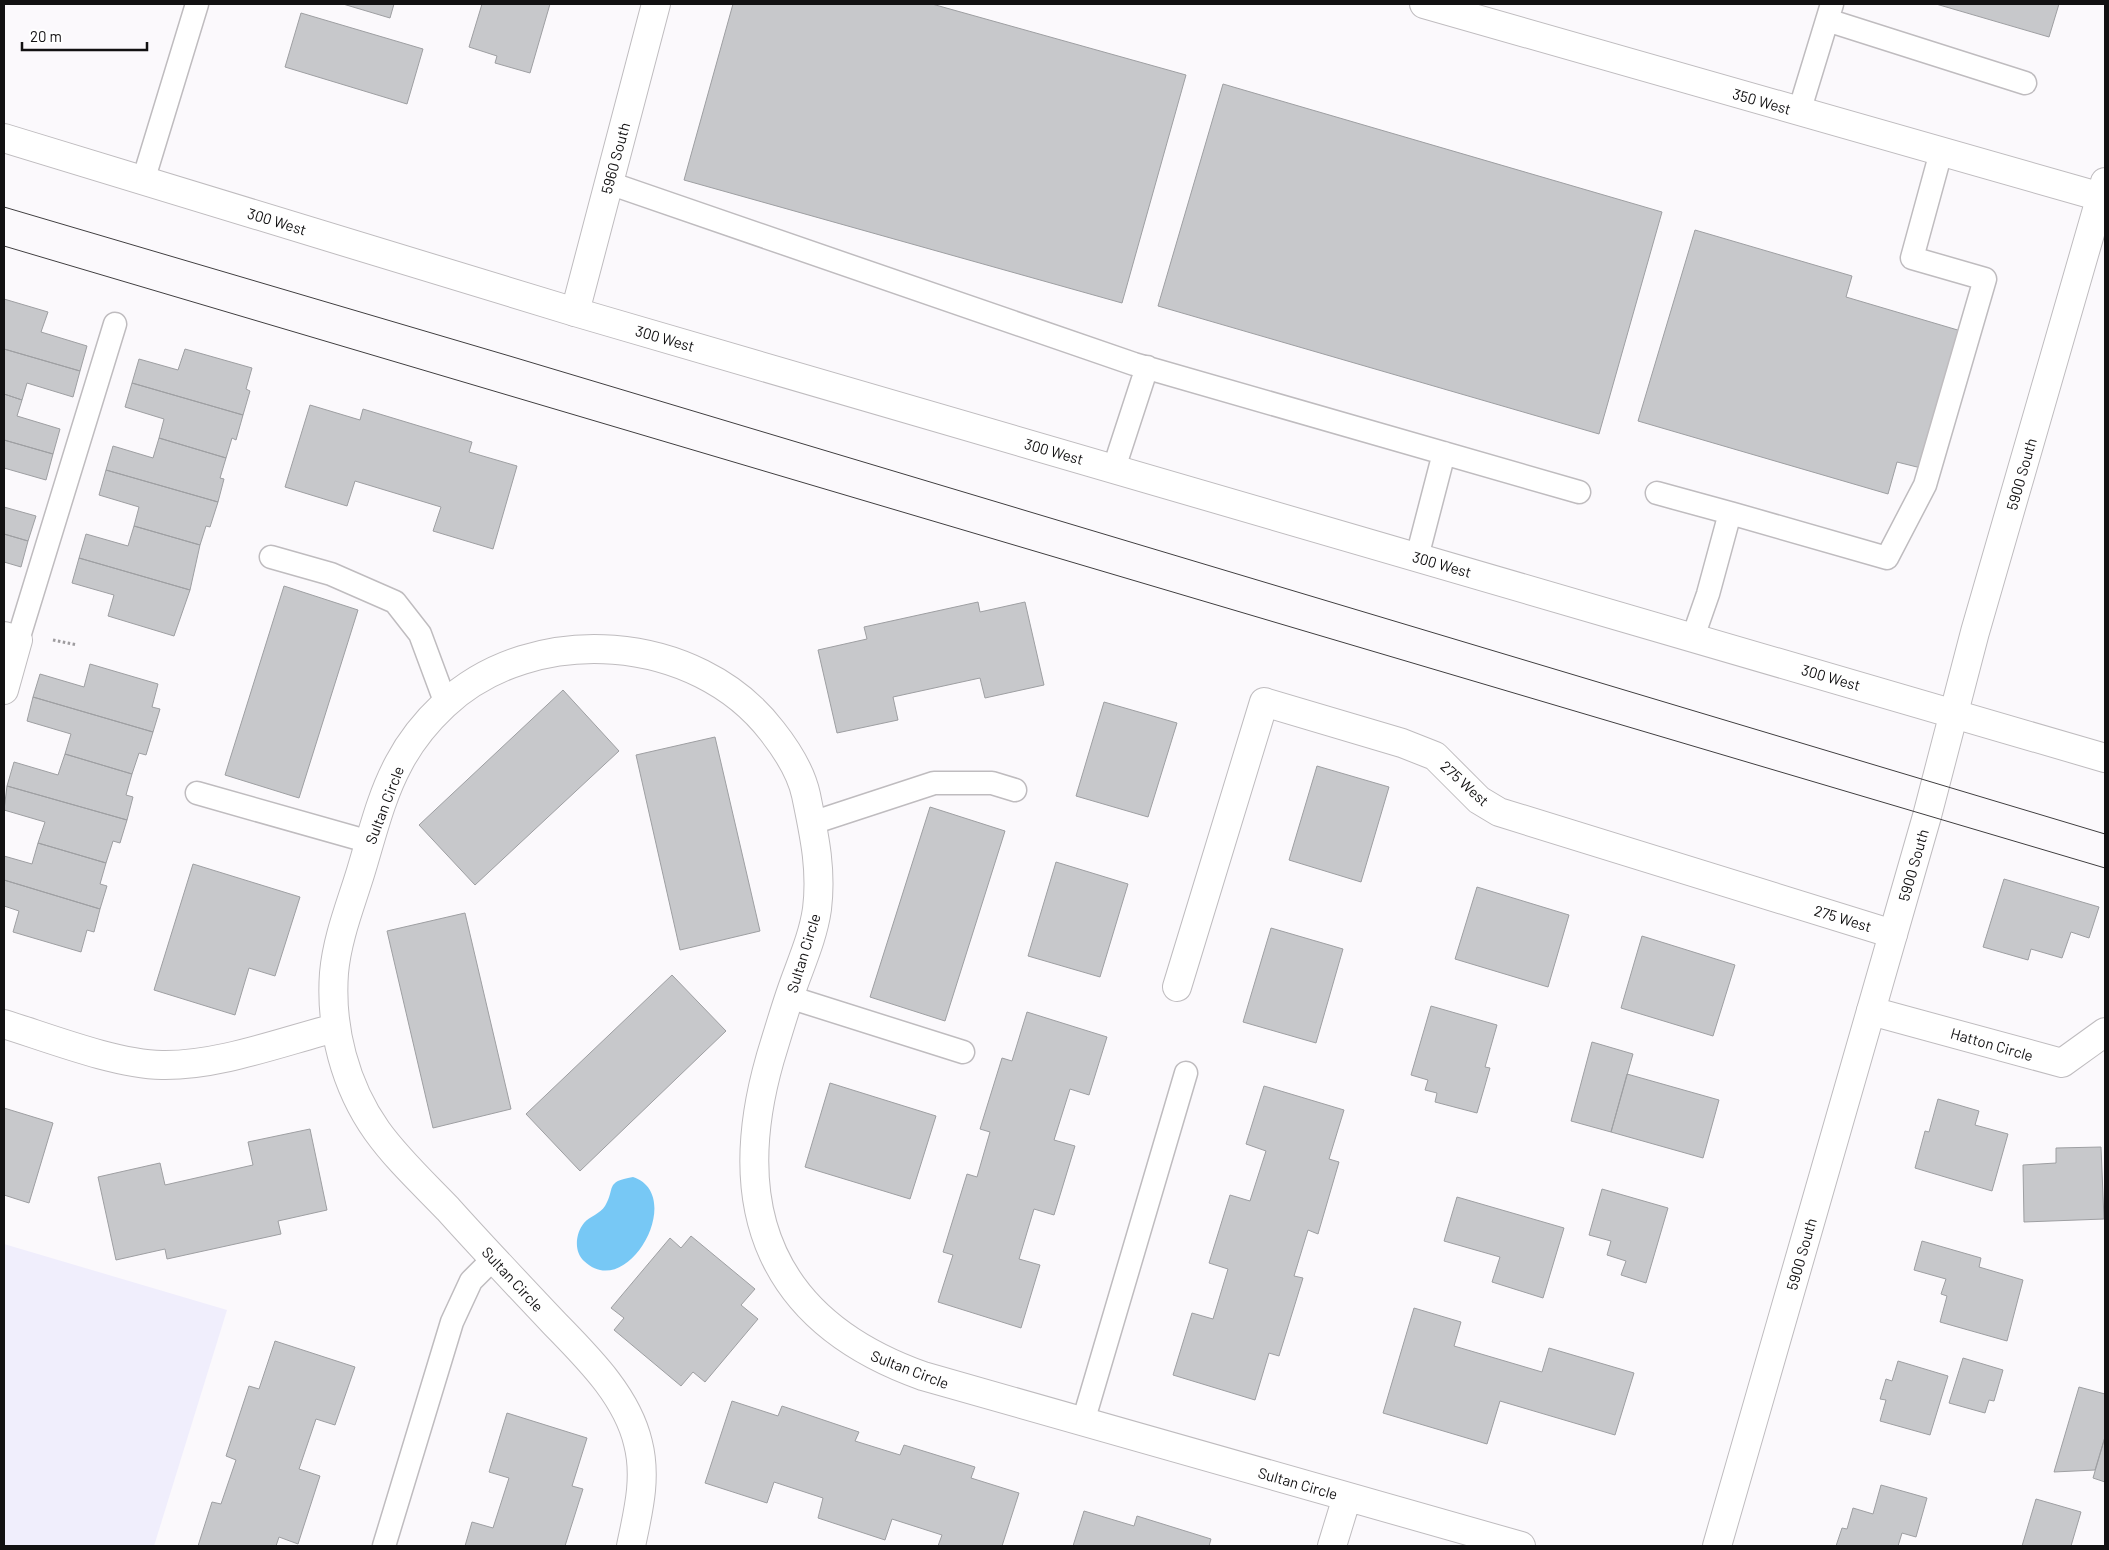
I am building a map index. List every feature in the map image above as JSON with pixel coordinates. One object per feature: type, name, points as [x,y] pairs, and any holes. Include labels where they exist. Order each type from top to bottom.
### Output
[{"type":"street","name":"5960 South","points":[[575,312],[656,4]]},
{"type":"street","name":"350 West","points":[[1424,4],[1457,8],[1798,112],[1940,152],[2103,190]]},
{"type":"street","name":"300 West","points":[[4,138],[575,312],[2105,758]]},
{"type":"street","name":"5900 South","points":[[1717,1546],[1893,934],[1975,632],[2103,190]]},
{"type":"street","points":[[4,690],[11,638]]},
{"type":"street","name":"Sultan Circle","points":[[631,1546],[641,1499],[642,1467],[638,1438],[612,1390],[592,1362],[379,1134],[360,1103],[335,1028],[334,968],[341,935],[370,842],[399,763],[418,734],[446,704],[482,676],[514,663],[554,651],[589,648],[629,650],[667,660],[705,676],[736,696],[763,719],[784,746],[803,782],[817,846],[820,877],[817,910],[811,938],[789,997],[769,1064],[756,1117],[753,1160],[756,1199],[768,1241],[786,1276],[806,1306],[832,1330],[862,1350],[892,1365],[923,1376],[1521,1546]]},
{"type":"street","name":"275 West","points":[[1177,987],[1264,702],[1402,743],[1435,756],[1479,800],[1499,812],[1893,934]]},
{"type":"street","name":"Hatton Circle","points":[[1871,1011],[2062,1063],[2105,1032]]},
{"type":"street","points":[[4,1024],[110,1056],[141,1063],[161,1065],[190,1064],[335,1028]]},
{"type":"street","name":"Sultan Circle","points":[[1332,1546],[1347,1498]]},
{"type":"lane","points":[[143,181],[197,4]]},
{"type":"lane","points":[[1798,112],[1829,12],[2026,83]]},
{"type":"lane","points":[[1657,493],[1887,558],[1925,485],[1985,279],[1912,258],[1940,152]]},
{"type":"lane","points":[[608,183],[1147,367],[1579,492]]},
{"type":"lane","points":[[11,638],[115,324]]},
{"type":"lane","points":[[1114,468],[1147,367]]},
{"type":"lane","points":[[1417,557],[1444,453]]},
{"type":"lane","points":[[1693,637],[1708,594],[1730,513]]},
{"type":"lane","points":[[271,557],[331,574],[395,602],[420,634],[446,704]]},
{"type":"lane","points":[[812,823],[934,783],[992,783],[1015,790]]},
{"type":"lane","points":[[197,793],[370,842]]},
{"type":"lane","points":[[789,997],[963,1052]]},
{"type":"lane","points":[[1083,1422],[1186,1073]]},
{"type":"lane","points":[[384,1546],[452,1322],[471,1282],[493,1258]]},
{"type":"shaded area","points":[[4,1244],[227,1310],[154,1546],[4,1546]]},
{"type":"water","points":[[633,1177],[648,1188],[654,1204],[653,1223],[645,1242],[633,1258],[617,1268],[601,1270],[584,1261],[581,1257],[577,1248],[577,1237],[584,1223],[605,1206],[614,1184]]},
{"type":"building","points":[[343,4],[394,4],[390,18]]},
{"type":"building","points":[[482,4],[550,4],[530,73],[495,63],[497,56],[469,47]]},
{"type":"building","points":[[733,4],[932,4],[1186,75],[1122,303],[684,180]]},
{"type":"building","points":[[1936,4],[2059,4],[2049,37]]},
{"type":"building","points":[[301,13],[423,49],[407,104],[285,67]]},
{"type":"building","points":[[1223,84],[1662,212],[1599,434],[1158,306]]},
{"type":"building","points":[[1695,230],[1852,276],[1846,297],[1961,331],[1921,468],[1897,462],[1888,494],[1638,421]]},
{"type":"building","points":[[4,299],[48,312],[41,332],[87,346],[80,371],[4,349]]},
{"type":"building","points":[[4,349],[80,371],[73,397],[27,383],[22,400],[4,394]]},
{"type":"building","points":[[185,349],[252,368],[246,389],[250,391],[243,415],[132,383],[139,359],[178,370]]},
{"type":"building","points":[[132,383],[243,415],[236,440],[232,438],[226,458],[159,438],[164,419],[125,407]]},
{"type":"building","points":[[4,394],[22,400],[17,416],[60,429],[53,454],[4,440]]},
{"type":"building","points":[[310,405],[360,420],[363,409],[472,442],[469,452],[517,466],[493,549],[433,531],[441,507],[355,481],[347,506],[285,487]]},
{"type":"building","points":[[159,438],[226,458],[220,478],[224,479],[218,502],[106,470],[113,446],[153,458]]},
{"type":"building","points":[[4,440],[53,454],[46,480],[4,468]]},
{"type":"building","points":[[106,470],[218,502],[210,527],[206,526],[200,545],[134,526],[139,507],[99,495]]},
{"type":"building","points":[[4,507],[36,516],[28,541],[4,534]]},
{"type":"building","points":[[134,526],[200,545],[190,590],[79,558],[86,534],[128,546]]},
{"type":"building","points":[[4,534],[28,541],[21,567],[4,562]]},
{"type":"building","points":[[79,558],[190,590],[174,636],[108,616],[114,595],[72,583]]},
{"type":"building","points":[[284,586],[358,610],[299,798],[225,775]]},
{"type":"building","points":[[978,602],[980,612],[1025,602],[1044,685],[985,698],[980,678],[893,697],[898,720],[837,733],[818,650],[867,639],[864,627]]},
{"type":"building","points":[[90,664],[158,684],[152,707],[160,709],[153,732],[33,697],[40,674],[84,687]]},
{"type":"building","points":[[563,690],[619,751],[475,885],[419,825]]},
{"type":"building","points":[[33,697],[153,732],[146,755],[139,753],[132,774],[65,754],[71,734],[27,721]]},
{"type":"building","points":[[1104,702],[1177,723],[1148,817],[1076,796]]},
{"type":"building","points":[[715,737],[760,931],[680,950],[636,755]]},
{"type":"building","points":[[65,754],[132,774],[126,795],[133,797],[127,820],[7,786],[14,762],[58,775]]},
{"type":"building","points":[[1317,766],[1389,787],[1361,882],[1289,860]]},
{"type":"building","points":[[7,786],[127,820],[120,843],[113,841],[106,863],[38,843],[45,822],[4,810]]},
{"type":"building","points":[[930,807],[1005,831],[945,1021],[870,997]]},
{"type":"building","points":[[38,843],[106,863],[100,884],[107,886],[100,909],[4,880],[4,856],[32,864]]},
{"type":"building","points":[[1056,862],[1128,884],[1100,977],[1028,956]]},
{"type":"building","points":[[193,864],[300,897],[275,976],[249,968],[235,1015],[154,990]]},
{"type":"building","points":[[2004,879],[2099,907],[2089,938],[2071,932],[2062,958],[2031,949],[2028,960],[1983,947]]},
{"type":"building","points":[[4,880],[100,909],[94,932],[87,930],[81,952],[13,932],[19,911],[4,906]]},
{"type":"building","points":[[1477,887],[1569,915],[1548,987],[1455,959]]},
{"type":"building","points":[[465,913],[511,1109],[433,1128],[387,931]]},
{"type":"building","points":[[1271,928],[1343,949],[1316,1043],[1243,1022]]},
{"type":"building","points":[[1642,936],[1735,965],[1713,1036],[1621,1008]]},
{"type":"building","points":[[672,975],[726,1031],[580,1171],[526,1114]]},
{"type":"building","points":[[1431,1006],[1497,1025],[1485,1067],[1490,1068],[1477,1113],[1435,1102],[1437,1093],[1425,1090],[1428,1080],[1411,1075]]},
{"type":"building","points":[[1027,1012],[1107,1037],[1089,1095],[1070,1089],[1054,1140],[1075,1146],[1054,1215],[1034,1209],[1019,1259],[1040,1265],[1021,1328],[938,1302],[953,1255],[943,1252],[967,1174],[977,1177],[990,1132],[980,1129],[1002,1058],[1012,1061]]},
{"type":"building","points":[[1592,1042],[1633,1054],[1611,1132],[1571,1121]]},
{"type":"building","points":[[1627,1074],[1719,1100],[1703,1158],[1611,1132]]},
{"type":"building","points":[[830,1083],[936,1116],[910,1199],[805,1167]]},
{"type":"building","points":[[1264,1086],[1344,1110],[1329,1159],[1339,1162],[1318,1234],[1308,1230],[1294,1276],[1303,1278],[1279,1356],[1269,1353],[1255,1400],[1173,1375],[1192,1313],[1213,1319],[1228,1269],[1209,1263],[1230,1195],[1250,1201],[1266,1151],[1246,1144]]},
{"type":"building","points":[[1938,1099],[1979,1111],[1975,1125],[2008,1134],[1992,1191],[1915,1168],[1925,1131],[1929,1132]]},
{"type":"building","points":[[4,1108],[53,1123],[29,1203],[4,1195]]},
{"type":"building","points":[[310,1129],[327,1210],[278,1221],[281,1234],[167,1259],[165,1249],[116,1260],[98,1177],[160,1163],[165,1185],[253,1165],[248,1142]]},
{"type":"building","points":[[2101,1147],[2104,1219],[2024,1222],[2023,1165],[2056,1163],[2056,1148]]},
{"type":"building","points":[[1602,1189],[1668,1208],[1646,1283],[1621,1275],[1626,1261],[1607,1255],[1611,1241],[1589,1235]]},
{"type":"building","points":[[1457,1197],[1564,1228],[1543,1298],[1492,1282],[1500,1257],[1444,1241]]},
{"type":"building","points":[[691,1236],[755,1289],[741,1305],[758,1319],[705,1382],[693,1372],[681,1386],[614,1330],[624,1318],[611,1308],[670,1238],[681,1248]]},
{"type":"building","points":[[1922,1241],[1981,1258],[1979,1267],[2023,1280],[2007,1341],[1940,1322],[1947,1296],[1941,1294],[1946,1279],[1914,1270]]},
{"type":"building","points":[[1414,1308],[1461,1322],[1454,1346],[1542,1372],[1549,1348],[1634,1373],[1615,1435],[1500,1401],[1487,1444],[1383,1413]]},
{"type":"building","points":[[275,1341],[355,1367],[335,1425],[316,1419],[299,1469],[320,1476],[298,1544],[279,1537],[276,1546],[198,1546],[212,1502],[221,1504],[236,1460],[226,1456],[249,1386],[259,1389]]},
{"type":"building","points":[[1963,1358],[2003,1370],[1994,1401],[1989,1400],[1985,1413],[1949,1403]]},
{"type":"building","points":[[1898,1361],[1948,1376],[1930,1435],[1880,1421],[1886,1400],[1880,1399],[1886,1379],[1892,1381]]},
{"type":"building","points":[[2079,1387],[2105,1394],[2105,1437],[2095,1470],[2054,1472]]},
{"type":"building","points":[[732,1401],[778,1416],[782,1406],[859,1432],[855,1441],[900,1455],[904,1445],[975,1467],[971,1478],[1019,1493],[1002,1546],[938,1546],[942,1535],[892,1519],[885,1540],[818,1518],[823,1498],[774,1482],[767,1503],[705,1483]]},
{"type":"building","points":[[507,1413],[587,1438],[572,1486],[583,1489],[565,1546],[465,1546],[472,1522],[493,1528],[509,1478],[489,1472]]},
{"type":"building","points":[[2105,1437],[2105,1482],[2093,1478]]},
{"type":"building","points":[[1881,1485],[1927,1498],[1916,1537],[1902,1533],[1898,1546],[1836,1546],[1842,1528],[1847,1529],[1853,1508],[1873,1514]]},
{"type":"building","points":[[2036,1499],[2081,1512],[2071,1546],[2022,1546]]},
{"type":"building","points":[[1084,1511],[1134,1526],[1137,1516],[1211,1539],[1209,1546],[1073,1546]]},
{"type":"tram line","points":[[4,207],[513,357],[2105,834]]},
{"type":"tram line","points":[[4,246],[2105,868]]}]
